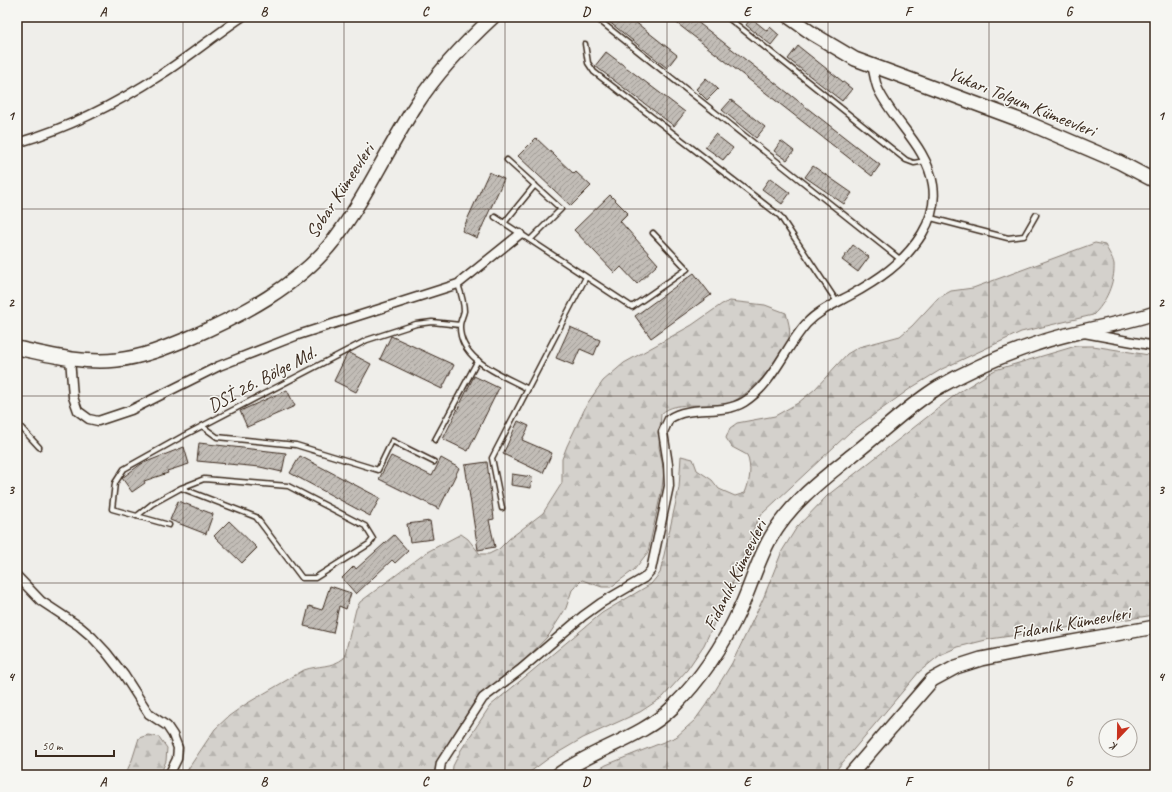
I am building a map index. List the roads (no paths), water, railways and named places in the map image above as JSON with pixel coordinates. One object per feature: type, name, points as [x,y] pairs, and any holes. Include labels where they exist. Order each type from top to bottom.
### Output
[{"type":"main road","name":"Sobar Kümeevleri","points":[[17,348],[94,361],[144,356],[215,327],[254,306],[289,283],[314,262],[334,240],[353,212],[416,105],[438,74],[458,50],[493,17]]},
{"type":"main road","name":"Yukarı Tolgum Kümeevleri","points":[[789,17],[836,49],[872,66],[1028,123],[1119,162],[1155,181]]},
{"type":"main road","points":[[1079,332],[1134,320],[1155,313]]},
{"type":"main road","name":"Fidanlık Kümeevleri","points":[[558,775],[571,765],[630,736],[651,723],[672,708],[697,680],[722,645],[771,537],[786,516],[810,489],[938,388],[1008,354],[1038,343],[1079,332]]},
{"type":"main road","name":"Fidanlık Kümeevleri","points":[[850,775],[932,680],[956,668],[981,659],[1155,627]]},
{"type":"street","points":[[229,26],[232,17]]},
{"type":"street","points":[[17,142],[64,127],[120,99],[161,75],[242,17]]},
{"type":"street","points":[[439,775],[441,763],[483,698],[520,670],[583,616],[601,603],[644,578],[651,570],[669,486],[663,432],[668,419],[685,411],[717,410],[744,402],[768,380],[807,324],[837,302],[872,283],[902,260],[918,242],[934,208],[933,186],[926,161],[921,150],[878,89],[872,66]]},
{"type":"street","points":[[70,358],[73,397],[78,411],[90,419],[98,421],[131,410],[219,366],[298,335],[458,284],[520,234]]},
{"type":"street","points":[[1079,332],[1155,346]]},
{"type":"street","points":[[17,576],[41,601],[79,626],[106,652],[132,687],[149,714],[167,726],[178,748],[177,759],[170,775]]},
{"type":"lane","points":[[595,17],[902,260]]},
{"type":"lane","points":[[727,17],[906,160],[914,163],[926,161]]},
{"type":"lane","points":[[585,44],[588,63],[594,72],[780,216],[837,302]]},
{"type":"lane","points":[[507,160],[561,209],[530,240]]},
{"type":"lane","points":[[504,223],[534,185]]},
{"type":"lane","points":[[930,218],[1008,238],[1024,236],[1036,215]]},
{"type":"lane","points":[[495,217],[632,307],[687,269],[653,233]]},
{"type":"lane","points":[[502,508],[492,458],[586,277]]},
{"type":"lane","points":[[458,284],[463,301],[464,312],[460,325],[461,339],[469,353],[478,360],[528,389]]},
{"type":"lane","name":"DSİ 26. Bölge Md.","points":[[136,516],[112,509],[115,483],[124,469],[202,426],[367,340],[416,324],[432,322],[460,325]]},
{"type":"lane","points":[[435,440],[478,360]]},
{"type":"lane","points":[[17,423],[39,447]]},
{"type":"lane","points":[[202,426],[217,437],[296,445],[378,470],[392,440],[434,462]]},
{"type":"lane","points":[[136,516],[152,504],[181,488],[204,479],[288,486],[365,526],[372,539],[369,544],[315,578],[302,578],[256,517],[181,488]]},
{"type":"lane","points":[[136,516],[169,525]]}]
